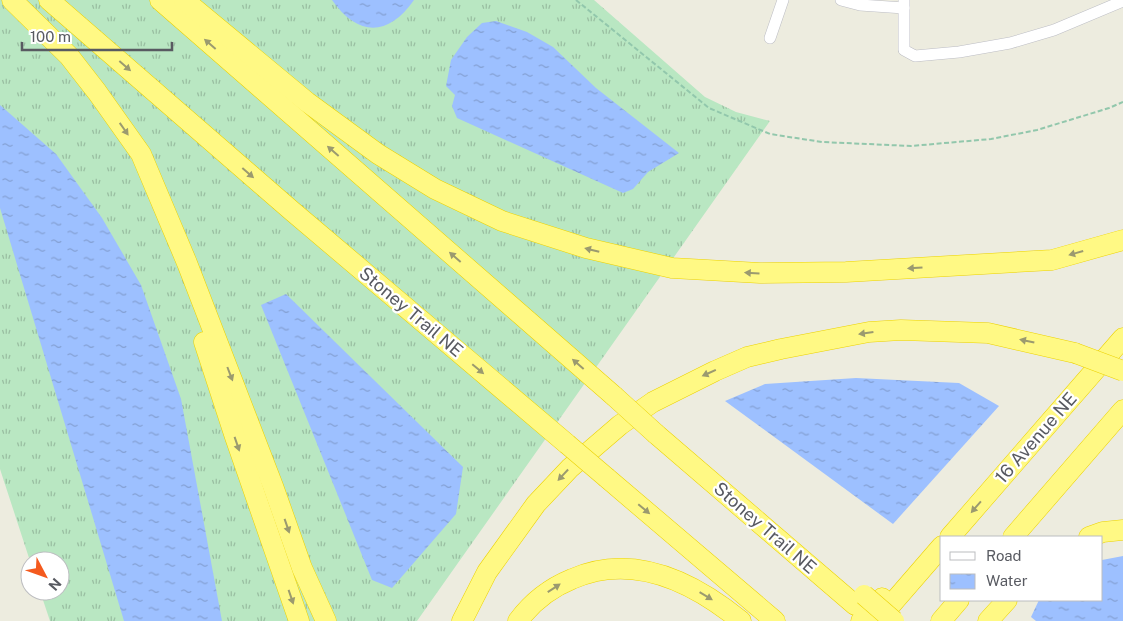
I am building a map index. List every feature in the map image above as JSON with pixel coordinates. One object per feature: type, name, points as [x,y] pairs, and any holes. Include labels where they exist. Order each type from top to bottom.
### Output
[{"type":"highway","points":[[12,0],[69,56],[142,154],[187,263],[274,486],[302,568],[326,621]]},
{"type":"highway","name":"Stoney Trail NE","points":[[48,0],[292,211],[776,621]]},
{"type":"highway","name":"Stoney Trail NE","points":[[160,0],[632,412],[655,421],[662,433],[860,607],[873,621]]},
{"type":"highway","points":[[184,0],[307,102],[378,154],[435,189],[502,221],[586,248],[672,268],[760,274],[846,272],[1052,260],[1123,240]]},
{"type":"highway","points":[[187,263],[185,282],[235,438],[299,621]]},
{"type":"highway","points":[[462,621],[487,572],[536,504],[570,468],[620,425],[653,402],[747,357],[869,332],[901,330],[988,333],[1074,353],[1123,371]]},
{"type":"highway","name":"16 Avenue NE","points":[[951,536],[1123,338]]},
{"type":"highway","points":[[1014,536],[1123,410]]},
{"type":"highway","points":[[1092,536],[1103,532],[1123,530]]},
{"type":"highway","points":[[877,621],[940,548]]},
{"type":"highway","points":[[518,621],[524,612],[557,585],[588,572],[620,568],[641,569],[678,580],[717,603],[740,621]]},
{"type":"highway","points":[[860,607],[896,583],[914,578]]},
{"type":"highway","points":[[941,621],[958,601]]},
{"type":"highway","points":[[988,621],[1006,601]]},
{"type":"highway","points":[[860,607],[894,621]]},
{"type":"street","points":[[770,38],[783,0]]},
{"type":"street","points":[[841,0],[860,5],[904,4],[904,50],[915,56],[959,52],[1010,43],[1054,30],[1123,1]]},
{"type":"path","points":[[576,0],[708,108],[770,134],[822,142],[910,146],[991,139],[1037,130],[1123,102]]},
{"type":"green space","points":[[0,0],[594,0],[705,97],[736,112],[770,121],[417,621],[50,621],[43,601],[70,601],[70,551],[27,551],[0,469]]},
{"type":"water","points":[[332,0],[414,0],[394,21],[373,28],[352,21]]},
{"type":"water","points":[[496,21],[527,32],[553,47],[596,88],[679,153],[648,172],[633,189],[623,193],[457,118],[452,106],[455,95],[446,86],[451,60],[467,37],[482,23]]},
{"type":"water","points":[[0,105],[56,154],[102,218],[141,285],[181,399],[222,621],[124,621],[0,208]]},
{"type":"water","points":[[286,294],[463,467],[456,514],[392,588],[372,580],[261,305]]},
{"type":"water","points":[[856,378],[959,383],[999,406],[893,524],[725,401],[765,384]]},
{"type":"water","points":[[1123,556],[1123,621],[1036,621],[1031,617],[1039,601],[1103,601],[1103,560]]}]
